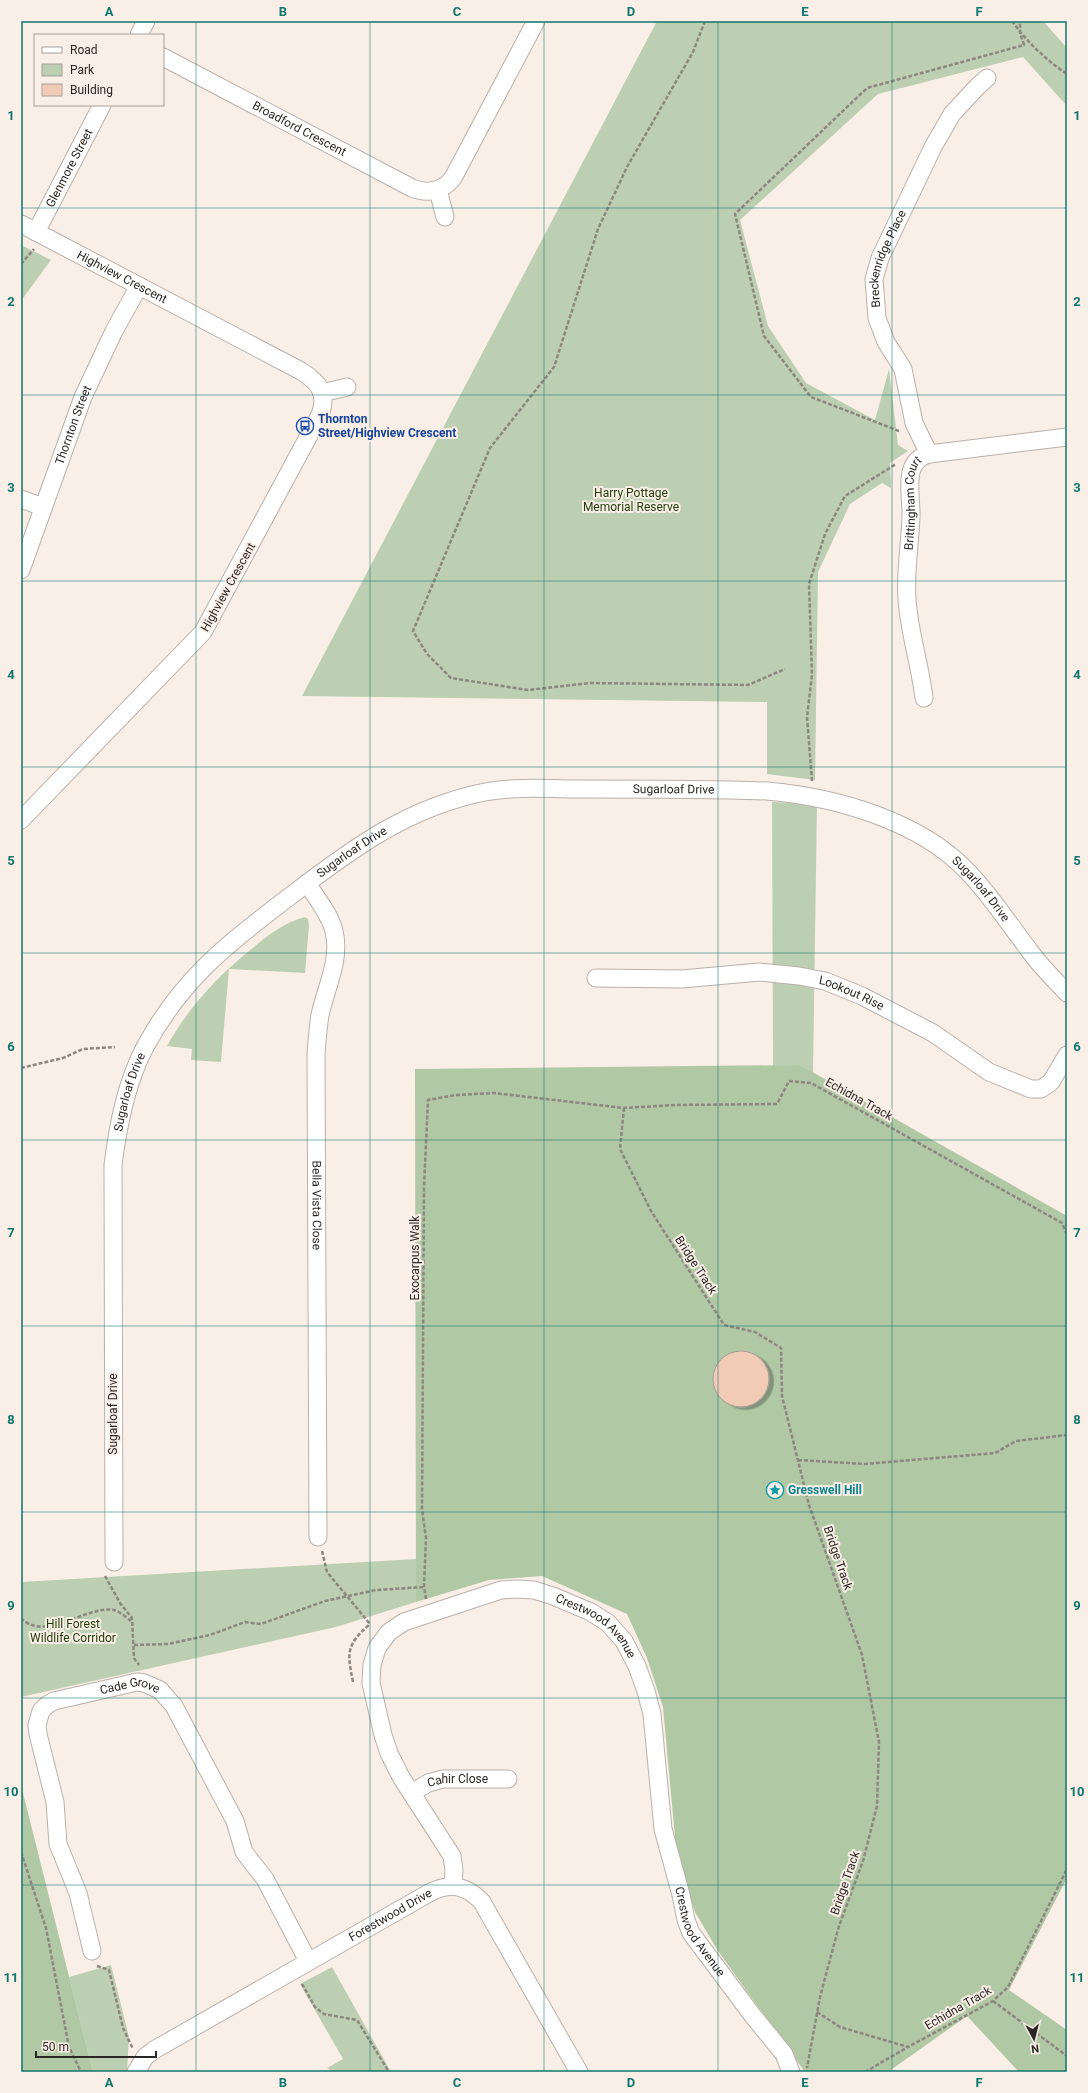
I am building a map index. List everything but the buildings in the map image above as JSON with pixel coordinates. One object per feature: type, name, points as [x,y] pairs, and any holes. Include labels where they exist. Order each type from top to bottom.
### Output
[{"type":"street","points":[[140,34],[146,21]]},
{"type":"street","points":[[445,218],[438,190],[449,184],[453,178],[536,21]]},
{"type":"street","name":"Broadford Crescent","points":[[164,58],[412,188],[420,191],[438,190]]},
{"type":"street","name":"Breckenridge Place","points":[[926,447],[914,422],[906,377],[899,361],[886,342],[877,318],[873,293],[874,279],[880,258],[933,147],[952,114],[968,96],[988,78]]},
{"type":"street","name":"Glenmore Street","points":[[36,232],[101,106]]},
{"type":"street","name":"Highview Crescent","points":[[21,224],[305,374],[319,385],[322,393],[323,407],[203,632],[21,820]]},
{"type":"street","name":"Thornton Street","points":[[21,570],[89,382],[139,286]]},
{"type":"street","points":[[322,393],[347,387]]},
{"type":"street","name":"Brittingham Court","points":[[924,698],[909,618],[906,579],[911,517],[911,469],[926,447],[1067,437]]},
{"type":"street","points":[[21,499],[44,507]]},
{"type":"street","name":"Sugarloaf Drive","points":[[114,1562],[113,1178],[119,1123],[127,1095],[144,1049],[170,1005],[186,985],[225,946],[307,883],[360,845],[404,819],[446,801],[487,792],[527,789],[732,790],[787,793],[813,798],[871,814],[900,826],[945,850],[978,883],[1030,952],[1067,993]]},
{"type":"street","name":"Bella Vista Close","points":[[307,883],[328,917],[334,930],[336,945],[334,970],[320,1016],[316,1054],[318,1537]]},
{"type":"street","name":"Lookout Rise","points":[[596,978],[682,979],[759,972],[799,976],[825,982],[862,996],[933,1033],[989,1072],[1031,1089],[1041,1089],[1051,1082],[1067,1055]]},
{"type":"street","name":"Crestwood Avenue","points":[[453,1886],[454,1870],[452,1856],[412,1793],[389,1753],[373,1695],[372,1665],[374,1656],[389,1632],[404,1622],[501,1590],[525,1589],[553,1596],[591,1612],[618,1632],[637,1666],[650,1703],[663,1829],[681,1895],[686,1920],[698,1944],[784,2054],[791,2072]]},
{"type":"street","name":"Cade Grove","points":[[92,1951],[78,1893],[58,1844],[55,1802],[38,1734],[38,1718],[47,1705],[54,1701],[129,1683],[144,1683],[160,1690],[174,1706],[235,1821],[244,1852],[265,1879],[308,1961]]},
{"type":"street","name":"Cahir Close","points":[[412,1793],[428,1783],[443,1779],[508,1779]]},
{"type":"street","points":[[453,1886],[469,1890],[482,1902],[579,2072]]},
{"type":"street","name":"Forestwood Drive","points":[[139,2066],[154,2050],[308,1961],[437,1888],[453,1886]]},
{"type":"path","points":[[705,21],[693,52],[627,167],[598,229],[554,367],[490,448],[413,631],[427,654],[451,678],[528,690],[590,683],[748,685],[785,669]]},
{"type":"path","points":[[1012,21],[1020,33],[1055,66],[1067,74]]},
{"type":"path","points":[[926,447],[811,397],[764,336],[735,214],[867,88],[1024,45],[1020,33],[1020,21]]},
{"type":"path","points":[[21,264],[34,249]]},
{"type":"path","points":[[813,798],[807,717],[812,675],[810,584],[825,534],[845,496],[881,475],[899,462]]},
{"type":"path","points":[[21,1068],[63,1058],[83,1049],[115,1047]]},
{"type":"path","name":"Echidna Track","points":[[624,1108],[675,1105],[777,1104],[789,1081],[811,1083],[1062,1223],[1067,1235]]},
{"type":"path","name":"Exocarpus Walk","points":[[431,1612],[424,1587],[426,1538],[422,1509],[424,1187],[428,1100],[455,1094],[494,1094],[624,1108]]},
{"type":"path","name":"Bridge Track","points":[[624,1108],[620,1149],[650,1211],[724,1325],[755,1332],[781,1348],[782,1396],[809,1505],[862,1655],[879,1742],[877,1806],[863,1861],[839,1926],[817,2012],[806,2072]]},
{"type":"path","points":[[798,1460],[865,1464],[995,1453],[1016,1441],[1067,1435]]},
{"type":"path","points":[[318,1537],[327,1572],[383,1640]]},
{"type":"path","points":[[114,1562],[105,1576],[120,1603],[132,1618],[134,1658],[142,1670],[144,1683]]},
{"type":"path","points":[[134,1645],[168,1644],[203,1637],[245,1622],[261,1624],[325,1601],[376,1590],[424,1587]]},
{"type":"path","points":[[21,1618],[24,1621],[41,1627],[57,1625],[97,1611],[114,1610],[132,1622]]},
{"type":"path","points":[[354,1686],[349,1654],[357,1635],[370,1624]]},
{"type":"path","points":[[21,1852],[46,1928],[69,2047],[81,2072]]},
{"type":"path","name":"Echidna Track","points":[[865,2072],[993,2001],[1008,1987],[1067,1869]]},
{"type":"path","points":[[92,1951],[90,1959],[96,1966],[109,1970],[123,2028],[139,2066]]},
{"type":"path","points":[[301,1982],[318,2010],[324,2014],[357,2020],[389,2072]]},
{"type":"path","points":[[993,2001],[1067,2056]]},
{"type":"path","points":[[817,2012],[840,2027],[908,2047]]},
{"type":"green space","name":"Harry Pottage Memorial Reserve","points":[[657,21],[1043,21],[1067,48],[1067,106],[1023,57],[878,94],[740,220],[768,326],[806,383],[875,420],[889,369],[898,445],[908,451],[890,463],[891,488],[882,483],[850,504],[818,572],[815,780],[767,774],[767,702],[302,696]]},
{"type":"green space","points":[[21,245],[51,260],[21,301]]},
{"type":"green space","points":[[772,802],[817,804],[813,1073],[800,1065],[773,1066]]},
{"type":"green space","points":[[305,917],[308,919],[309,925],[305,973],[229,969],[272,933],[291,922]]},
{"type":"green space","points":[[229,969],[221,1062],[191,1060],[192,1049],[167,1046],[185,1017],[206,992]]},
{"type":"green space","points":[[800,1065],[1067,1216],[1067,1878],[1009,1990],[1067,2030],[1067,2072],[1019,2072],[967,2016],[888,2072],[805,2072],[718,1951],[695,1912],[677,1859],[663,1707],[647,1658],[627,1614],[542,1576],[489,1580],[416,1602],[415,1069]]},
{"type":"green space","name":"Hill Forest Wildlife Corridor","points":[[416,1559],[416,1602],[336,1627],[21,1697],[21,1582]]},
{"type":"green space","points":[[21,1785],[93,2072],[21,2072]]},
{"type":"green space","points":[[111,1965],[129,2037],[127,2072],[93,2072],[69,1977]]},
{"type":"green space","points":[[332,1967],[391,2072],[334,2072],[327,2068],[343,2059],[300,1984]]},
{"type":"place","name":"Thornton Street/Highview Crescent","points":[[305,426]]},
{"type":"place","name":"Gresswell Hill","points":[[775,1490]]}]
